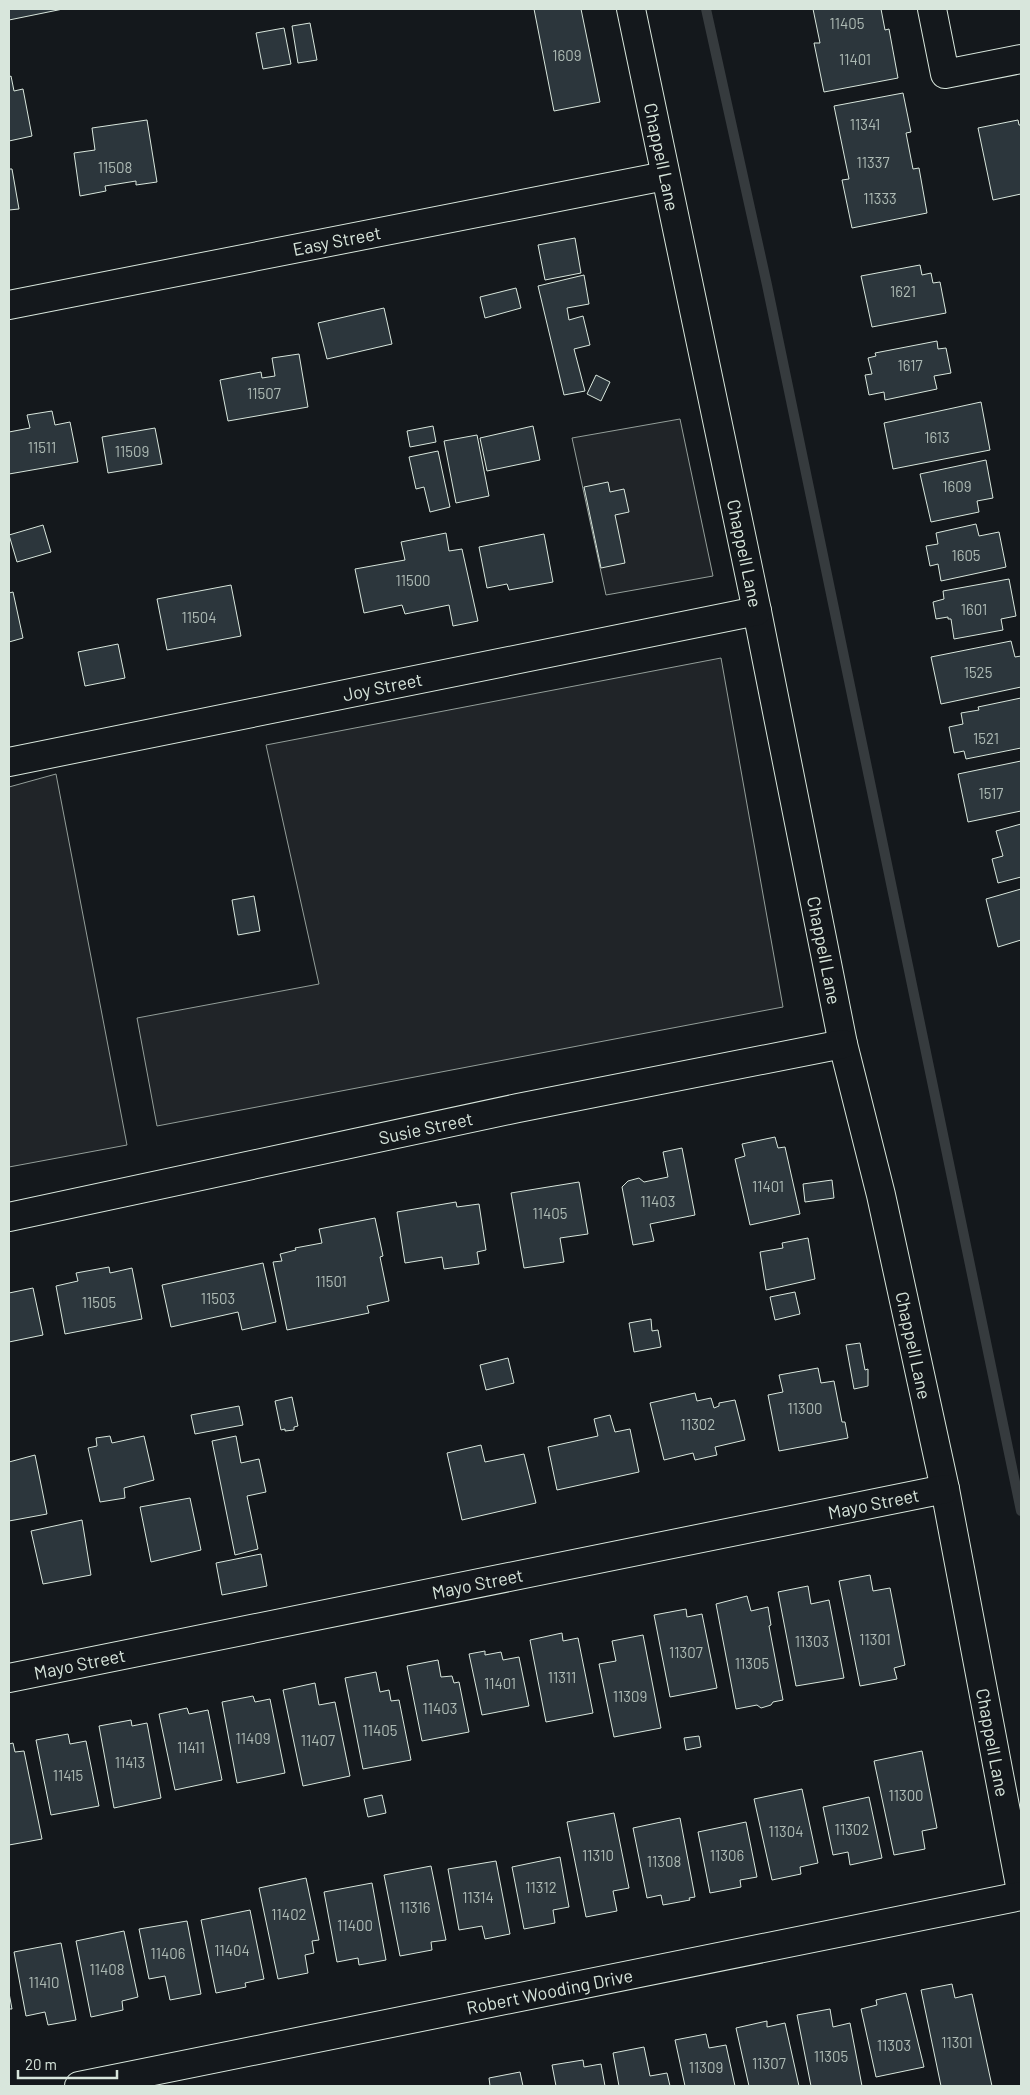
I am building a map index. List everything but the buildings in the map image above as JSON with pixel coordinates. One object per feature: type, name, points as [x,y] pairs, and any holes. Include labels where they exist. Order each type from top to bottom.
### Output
[{"type":"street","name":"Chappell Lane","points":[[631,9],[757,611],[843,1044],[882,1195],[946,1489],[1021,1891]]},
{"type":"street","points":[[932,9],[945,74],[1021,59]]},
{"type":"street","name":"Easy Street","points":[[9,305],[666,176]]},
{"type":"street","name":"Joy Street","points":[[9,762],[757,611]]},
{"type":"street","name":"Susie Street","points":[[9,1216],[518,1108],[843,1044]]},
{"type":"street","name":"Mayo Street","points":[[9,1678],[946,1489]]},
{"type":"street","name":"Robert Wooding Drive","points":[[79,2086],[1021,1896]]},
{"type":"shaded area","points":[[680,419],[713,576],[606,595],[572,438]]},
{"type":"shaded area","points":[[721,658],[783,1007],[157,1126],[137,1018],[319,984],[266,745]]},
{"type":"shaded area","points":[[56,774],[127,1145],[9,1167],[9,787]]},
{"type":"waterway","points":[[706,9],[767,285],[1021,1511]]}]
